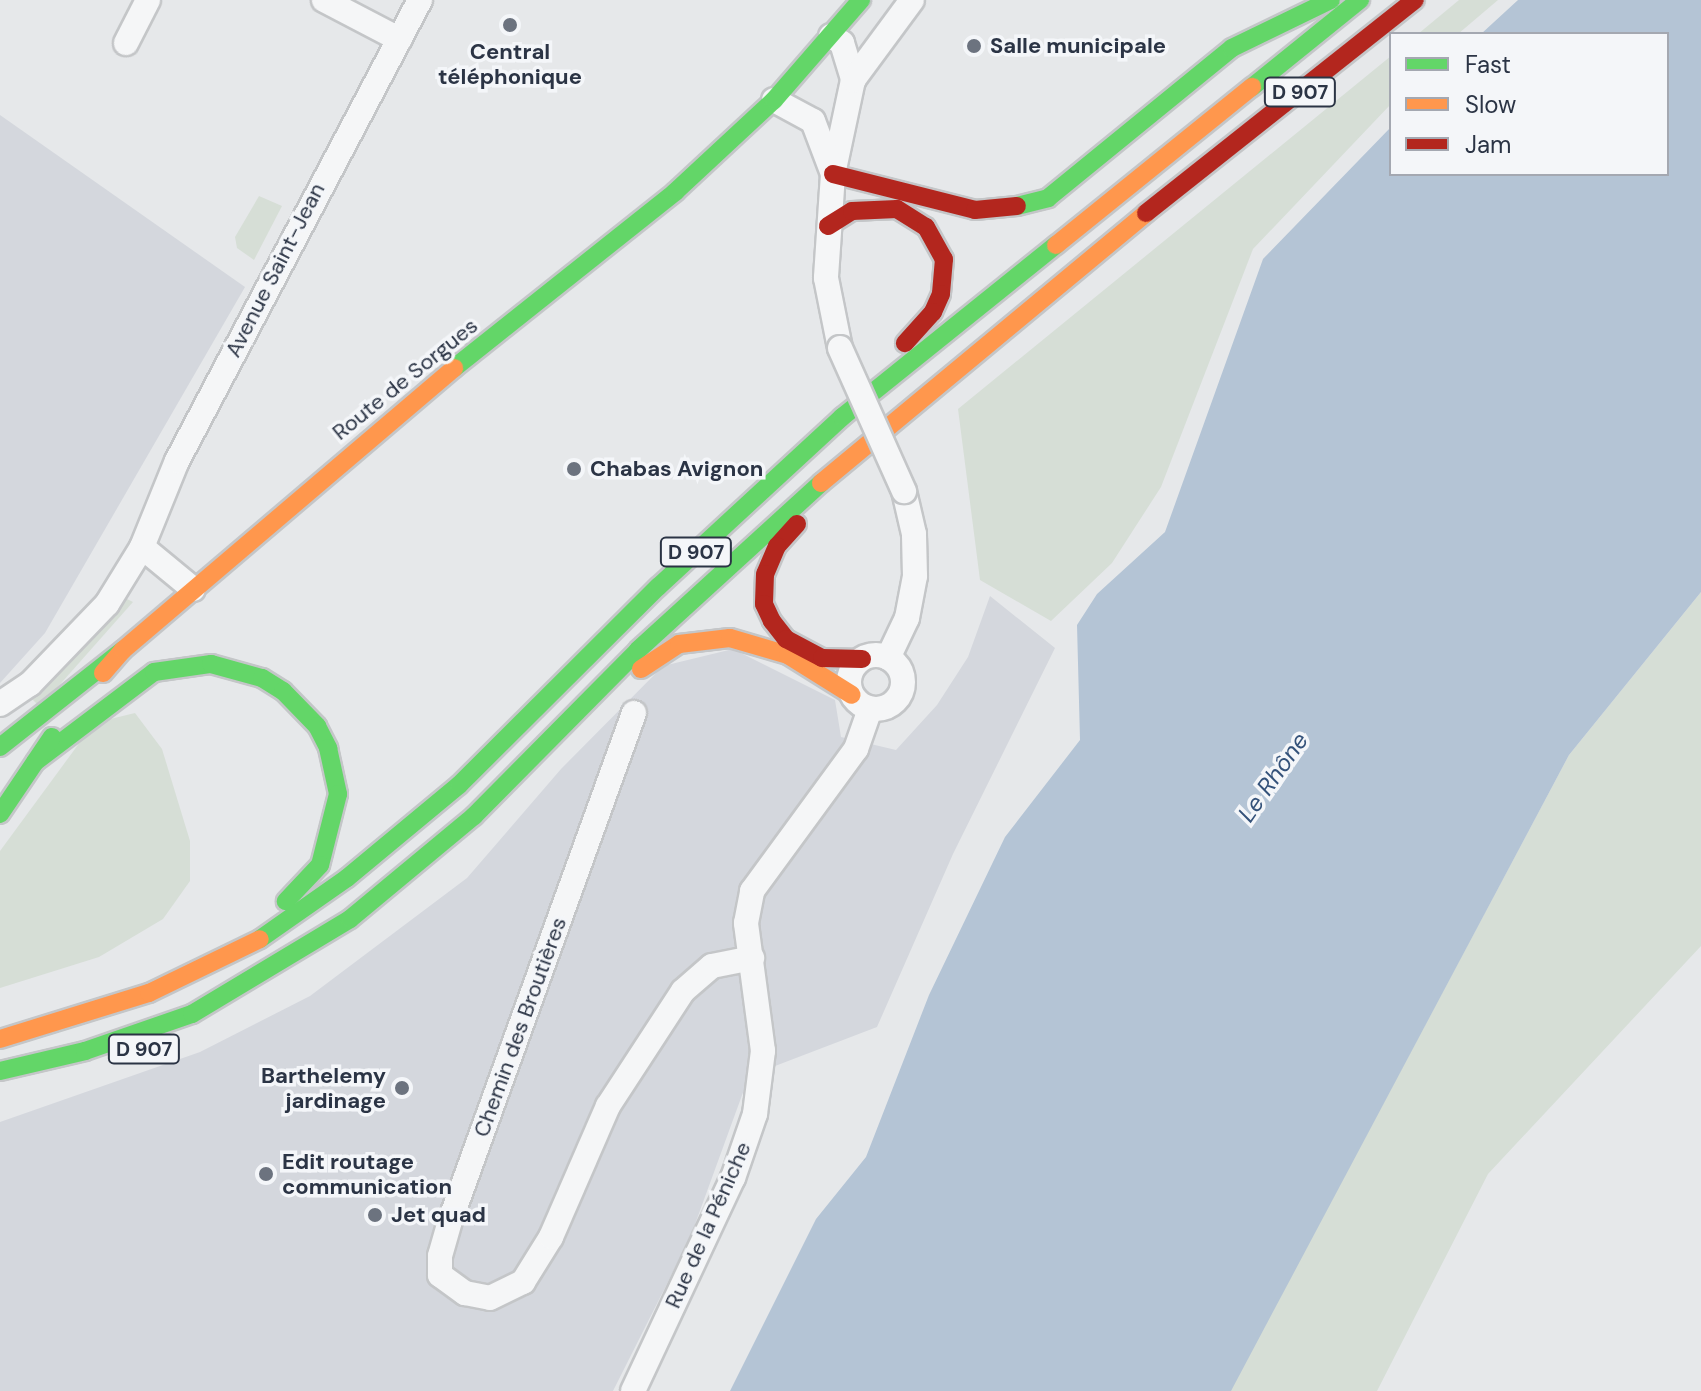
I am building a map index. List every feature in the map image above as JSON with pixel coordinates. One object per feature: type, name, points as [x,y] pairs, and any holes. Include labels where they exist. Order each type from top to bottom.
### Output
[{"type":"main road","name":"Route de Sorgues","points":[[0,814],[35,762],[123,650],[396,414],[675,192],[774,100],[861,0]]},
{"type":"main road","points":[[833,174],[975,210],[1030,205],[1048,198],[1232,48],[1331,0]]},
{"type":"main road","name":"D 907","points":[[0,1039],[149,993],[250,946],[347,878],[459,785],[658,587],[842,417],[1360,0]]},
{"type":"main road","name":"D 907","points":[[15,1089],[95,1067],[204,1024],[249,998],[269,971],[350,919],[474,816],[638,650],[780,518],[1041,296],[1415,0]]},
{"type":"main road","points":[[828,226],[852,211],[897,209],[926,227],[944,259],[945,277],[933,312],[842,417]]},
{"type":"main road","points":[[862,659],[822,658],[786,639],[764,604],[769,559],[789,532],[1041,296]]},
{"type":"main road","points":[[474,816],[502,809],[646,664],[679,644],[730,638],[768,647],[819,670],[861,702]]},
{"type":"main road","points":[[0,747],[123,650]]},
{"type":"main road","points":[[0,1032],[12,1022],[103,997],[270,914],[310,879],[329,844],[338,794],[328,748],[298,704],[262,678],[211,664],[172,667],[131,686],[35,762]]},
{"type":"main road","points":[[0,1071],[85,1051],[174,1022],[269,971]]},
{"type":"street","points":[[126,43],[148,0]]},
{"type":"street","points":[[324,0],[399,39]]},
{"type":"street","name":"Avenue Saint-Jean","points":[[0,704],[30,684],[107,604],[142,547],[177,461],[420,0]]},
{"type":"street","points":[[813,121],[850,91],[912,0]]},
{"type":"street","points":[[831,36],[842,43],[850,91],[833,174],[826,278],[840,348],[904,491],[914,534],[915,576],[907,618],[888,658]]},
{"type":"street","points":[[774,100],[813,121],[833,174]]},
{"type":"street","points":[[142,547],[193,589]]},
{"type":"street","points":[[888,658],[902,672],[902,692],[890,706],[861,702],[850,675],[862,659],[888,658]]},
{"type":"street","name":"Rue de la Péniche","points":[[633,1391],[733,1178],[755,1114],[763,1051],[746,923],[752,891],[856,749],[861,702]]},
{"type":"street","name":"Chemin des Broutières","points":[[634,713],[450,1221],[440,1256],[440,1275],[465,1293],[490,1298],[523,1282],[551,1237],[608,1106],[683,991],[712,966],[752,958]]},
{"type":"shaded area","points":[[1459,0],[1498,0],[1460,32],[1420,32]]},
{"type":"shaded area","points":[[1389,58],[1389,106],[1253,249],[1161,487],[1112,563],[1051,621],[980,580],[958,409]]},
{"type":"shaded area","points":[[0,115],[245,287],[45,633],[0,683]]},
{"type":"shaded area","points":[[259,196],[282,206],[254,260],[237,248],[235,237]]},
{"type":"shaded area","points":[[1701,592],[1701,946],[1488,1174],[1377,1391],[1230,1391],[1569,755]]},
{"type":"shaded area","points":[[990,596],[1055,648],[953,854],[877,1027],[749,1076],[690,1238],[613,1391],[0,1391],[0,1122],[200,1052],[310,996],[467,878],[561,769],[663,666],[733,649],[835,700],[841,737],[896,750],[937,705],[968,657]]},
{"type":"shaded area","points":[[125,598],[133,602],[40,707],[32,699]]},
{"type":"shaded area","points":[[135,713],[162,749],[190,841],[190,881],[163,919],[99,957],[0,988],[0,851],[94,723]]},
{"type":"water","name":"Le Rhône","points":[[1518,0],[1701,0],[1701,592],[1569,755],[1231,1391],[730,1391],[816,1219],[866,1157],[929,995],[1005,837],[1080,740],[1077,625],[1097,594],[1165,532],[1263,259],[1389,129],[1389,176],[1669,176],[1669,32],[1483,32]]},
{"type":"traffic: fast","points":[[454,368],[675,192],[774,100],[861,0]]},
{"type":"traffic: fast","points":[[1017,206],[1048,198],[1232,48],[1331,0]]},
{"type":"traffic: fast","points":[[1252,87],[1360,0]]},
{"type":"traffic: fast","points":[[260,939],[347,878],[459,785],[658,587],[842,417],[1056,245]]},
{"type":"traffic: fast","points":[[0,1071],[85,1051],[192,1014],[350,919],[474,816],[638,650],[821,483]]},
{"type":"traffic: fast","points":[[0,747],[123,650]]},
{"type":"traffic: fast","points":[[35,762],[154,672],[211,664],[262,678],[283,691],[317,726],[328,748],[338,794],[320,865],[286,901]]},
{"type":"traffic: fast","points":[[0,814],[52,737]]},
{"type":"traffic: slow","points":[[1056,245],[1252,87]]},
{"type":"traffic: slow","points":[[821,483],[1146,213]]},
{"type":"traffic: slow","points":[[103,673],[123,650],[454,368]]},
{"type":"traffic: slow","points":[[641,669],[679,644],[730,638],[788,655],[852,695]]},
{"type":"traffic: slow","points":[[0,1039],[149,993],[260,939]]},
{"type":"traffic: jam","points":[[1146,213],[1415,0]]},
{"type":"traffic: jam","points":[[833,174],[975,210],[1017,206]]},
{"type":"traffic: jam","points":[[828,226],[852,211],[897,209],[926,227],[944,259],[941,294],[933,312],[905,343]]},
{"type":"traffic: jam","points":[[797,524],[777,546],[765,574],[764,604],[772,621],[786,639],[822,658],[862,659]]},
{"type":"place","name":"Central téléphonique","points":[[510,25]]},
{"type":"place","name":"Salle municipale","points":[[974,46]]},
{"type":"place","name":"Chabas Avignon","points":[[574,469]]},
{"type":"place","name":"Barthelemy jardinage","points":[[402,1088]]},
{"type":"place","name":"Edit routage communication","points":[[266,1174]]},
{"type":"place","name":"Jet quad","points":[[375,1215]]}]
